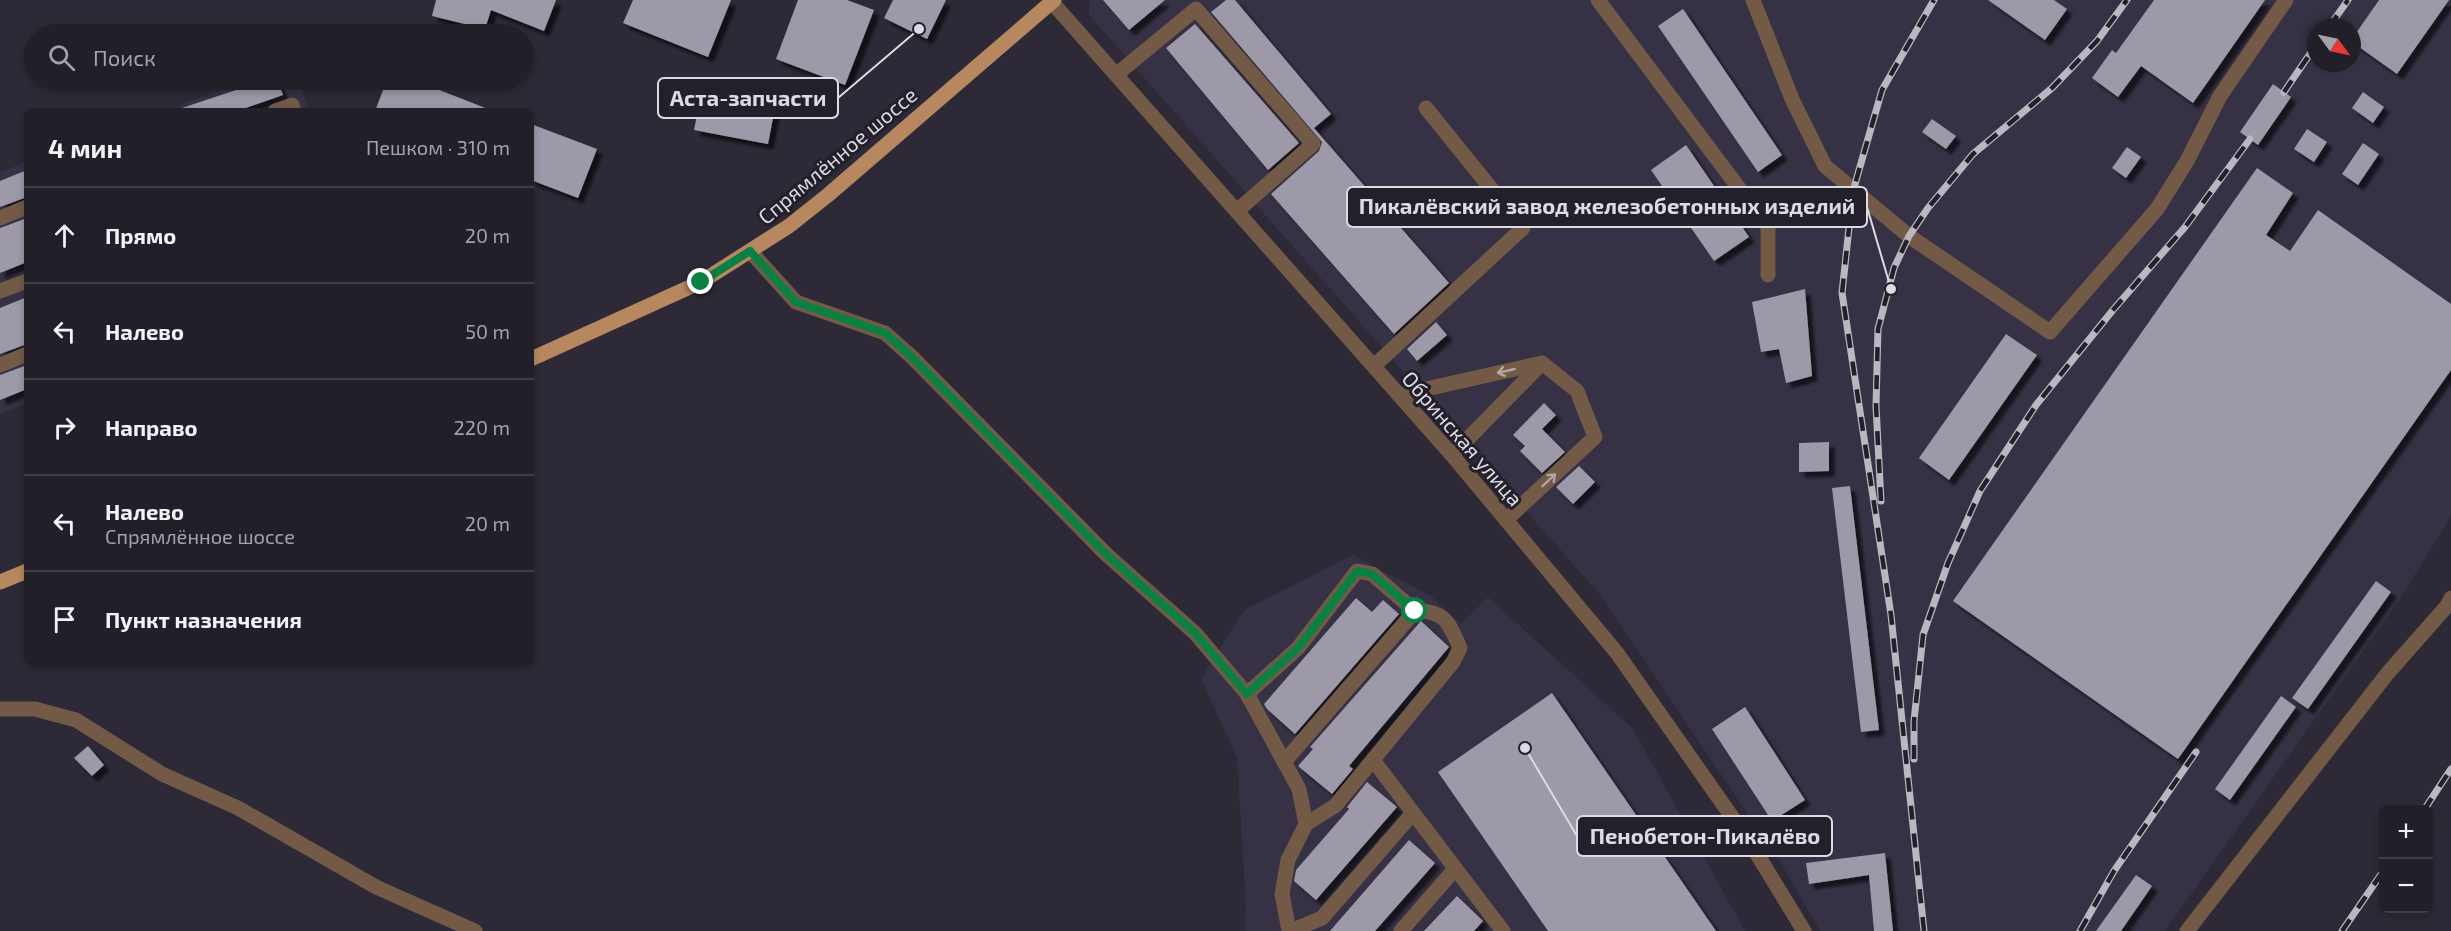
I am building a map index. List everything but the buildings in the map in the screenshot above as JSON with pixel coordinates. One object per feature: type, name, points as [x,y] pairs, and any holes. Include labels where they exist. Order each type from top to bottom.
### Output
[{"type":"main road","name":"Спрямлённое шоссе","points":[[534,358],[701,282],[789,226],[828,195],[1052,0]]},
{"type":"main road","points":[[0,582],[24,572]]},
{"type":"street","name":"Обринская улица","points":[[1052,0],[1452,455],[1617,653],[1751,844],[1804,931]]},
{"type":"street","points":[[1598,0],[1768,227],[1768,275]]},
{"type":"street","points":[[1753,0],[1792,99],[1825,166],[1909,236],[2050,332],[2157,209],[2187,161],[2220,96],[2286,0]]},
{"type":"street","points":[[1117,74],[1196,9],[1313,144],[1237,211]]},
{"type":"street","points":[[1374,366],[1523,228],[1426,108]]},
{"type":"street","points":[[0,218],[24,208]]},
{"type":"street","points":[[750,251],[796,302],[885,333],[912,357],[1106,554],[1195,633],[1247,694],[1299,789],[1306,824]]},
{"type":"street","points":[[0,291],[24,281]]},
{"type":"street","points":[[0,365],[24,355]]},
{"type":"street","points":[[1399,395],[1542,363]]},
{"type":"street","points":[[1452,455],[1542,363]]},
{"type":"street","points":[[1506,520],[1595,437],[1577,391],[1542,363]]},
{"type":"street","points":[[1247,694],[1298,648],[1357,571],[1372,574],[1415,611],[1432,610],[1448,622],[1460,648],[1453,662],[1335,806],[1306,824],[1288,860],[1282,894],[1290,931],[1322,918],[1413,813]]},
{"type":"street","points":[[2187,931],[2387,674],[2450,605]]},
{"type":"street","points":[[1284,762],[1415,611]]},
{"type":"street","points":[[0,709],[35,709],[76,720],[162,774],[238,808],[376,887],[475,931]]},
{"type":"street","points":[[1373,759],[1455,869],[1496,929]]},
{"type":"street","points":[[1401,931],[1455,869]]},
{"type":"shaded area","points":[[1090,0],[2451,0],[2451,516],[2403,594],[2165,931],[1820,931],[1782,865],[1601,596],[1089,15]]},
{"type":"shaded area","points":[[222,90],[302,90],[308,108],[172,108]]},
{"type":"shaded area","points":[[24,163],[24,404],[0,414],[0,172]]},
{"type":"shaded area","points":[[1353,555],[1431,596],[1461,624],[1488,597],[1633,729],[1745,931],[1245,931],[1246,908],[1237,757],[1201,679],[1244,610]]},
{"type":"railway","points":[[1924,931],[1891,615],[1842,293],[1853,191],[1882,90],[1934,0]]},
{"type":"railway","points":[[1881,501],[1876,406],[1878,329],[1894,268],[1909,236],[1928,208],[1973,154],[2052,88],[2097,41],[2127,0]]},
{"type":"railway","points":[[2335,18],[2348,0]]},
{"type":"railway","points":[[2284,92],[2307,58]]},
{"type":"railway","points":[[1914,759],[1914,721],[1923,635],[1948,563],[1980,491],[2036,405],[2113,310],[2185,227],[2250,139]]},
{"type":"railway","points":[[2080,931],[2114,871],[2196,752]]},
{"type":"railway","points":[[2427,805],[2451,769]]},
{"type":"railway","points":[[2342,931],[2379,877]]},
{"type":"place","name":"Аста-запчасти","points":[[919,29]]},
{"type":"place","name":"Пикалёвский завод железобетонных изделий","points":[[1891,289]]},
{"type":"place","name":"Пенобетон-Пикалёво","points":[[1525,748]]},
{"type":"route","points":[[701,282],[750,251],[796,302],[885,333],[912,357],[1106,554],[1195,633],[1247,694],[1298,648],[1357,571],[1372,574],[1415,611]]}]
